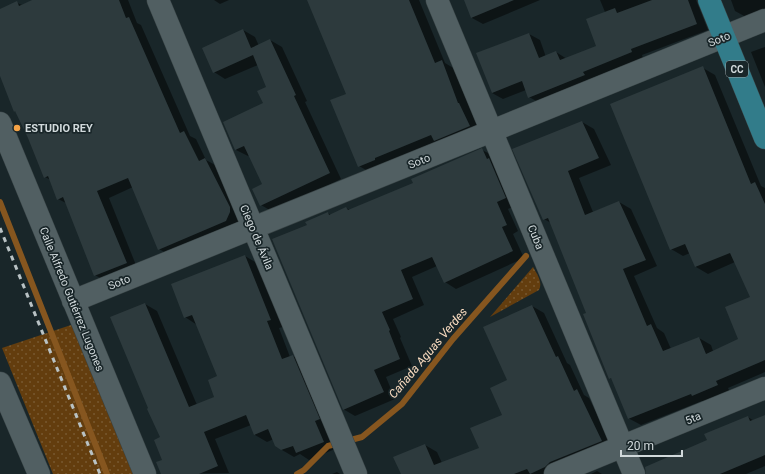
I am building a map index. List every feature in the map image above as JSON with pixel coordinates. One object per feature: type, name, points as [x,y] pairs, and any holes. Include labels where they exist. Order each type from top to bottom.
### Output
[{"type":"main road","name":"CC","points":[[709,0],[765,138]]},
{"type":"street","name":"Ciego de Ávila","points":[[158,0],[353,466]]},
{"type":"street","name":"Cuba","points":[[438,0],[634,474]]},
{"type":"street","name":"Soto","points":[[73,301],[765,20]]},
{"type":"street","name":"Calle Alfredo Gutiérrez Lugones","points":[[0,123],[145,474]]},
{"type":"street","points":[[0,383],[39,474]]},
{"type":"street","name":"5ta","points":[[555,474],[765,388]]},
{"type":"shaded area","points":[[533,267],[540,281],[539,290],[490,317]]},
{"type":"shaded area","points":[[74,324],[135,474],[53,474],[2,348]]},
{"type":"building","points":[[32,0],[119,0],[126,18],[129,17],[180,133],[184,131],[199,161],[205,158],[230,207],[230,212],[226,221],[158,250],[128,178],[97,191],[127,263],[94,276],[63,197],[57,200],[48,176],[44,178],[28,138],[15,111],[14,112],[0,76],[0,9],[17,1],[19,6]]},
{"type":"building","points":[[307,0],[409,0],[435,63],[442,60],[458,103],[470,126],[434,141],[431,135],[375,158],[375,160],[358,167],[330,100],[346,94]]},
{"type":"building","points":[[464,0],[514,0],[471,18]]},
{"type":"building","points":[[652,0],[688,0],[697,24],[631,49],[632,52],[583,72],[585,75],[528,98],[522,81],[492,93],[476,53],[529,33],[539,58],[556,51],[560,60],[596,46],[586,19],[615,8],[617,13]]},
{"type":"building","points":[[243,29],[251,48],[270,39],[296,95],[294,96],[330,173],[260,206],[252,189],[262,184],[244,146],[235,150],[223,122],[263,103],[257,91],[266,87],[253,55],[213,73],[202,48]]},
{"type":"building","points":[[703,66],[751,184],[755,182],[765,204],[765,360],[716,381],[718,385],[628,419],[611,378],[609,379],[583,314],[586,313],[548,218],[543,220],[512,149],[582,121],[599,158],[568,171],[585,215],[619,201],[646,260],[623,269],[647,326],[651,324],[663,351],[699,337],[706,354],[738,339],[725,307],[750,297],[730,253],[695,267],[685,244],[670,250],[610,104]]},
{"type":"building","points":[[482,148],[487,159],[489,158],[506,198],[497,202],[507,225],[502,227],[513,251],[444,283],[432,257],[401,270],[413,299],[382,312],[400,359],[374,370],[384,392],[343,410],[272,239],[307,225],[305,222],[328,212],[329,215],[346,207],[348,210],[413,183],[411,179]]},
{"type":"building","points":[[245,255],[271,320],[267,321],[282,359],[293,355],[320,419],[315,421],[324,442],[296,453],[293,446],[281,450],[275,446],[268,429],[254,435],[246,415],[204,432],[218,466],[199,474],[161,474],[156,462],[162,460],[154,440],[160,437],[147,409],[148,408],[110,317],[145,303],[189,407],[214,397],[208,380],[217,376],[192,315],[184,318],[171,284]]},
{"type":"building","points":[[532,305],[556,357],[558,356],[574,391],[577,389],[602,441],[550,462],[545,467],[530,474],[527,469],[514,474],[401,474],[393,457],[425,444],[434,465],[479,448],[470,428],[502,415],[490,388],[507,380],[483,327]]},
{"type":"building","points":[[765,415],[765,455],[720,474],[646,474],[645,467],[707,440],[704,434],[748,416],[750,421]]},
{"type":"waterway","points":[[0,202],[107,474]]},
{"type":"waterway","name":"Cañada Aguas Verdes","points":[[297,474],[304,470],[328,446],[362,437],[402,404],[453,339],[526,256]]},
{"type":"railway","points":[[0,228],[100,474]]},
{"type":"place","name":"ESTUDIO REY","points":[[17,128]]}]
